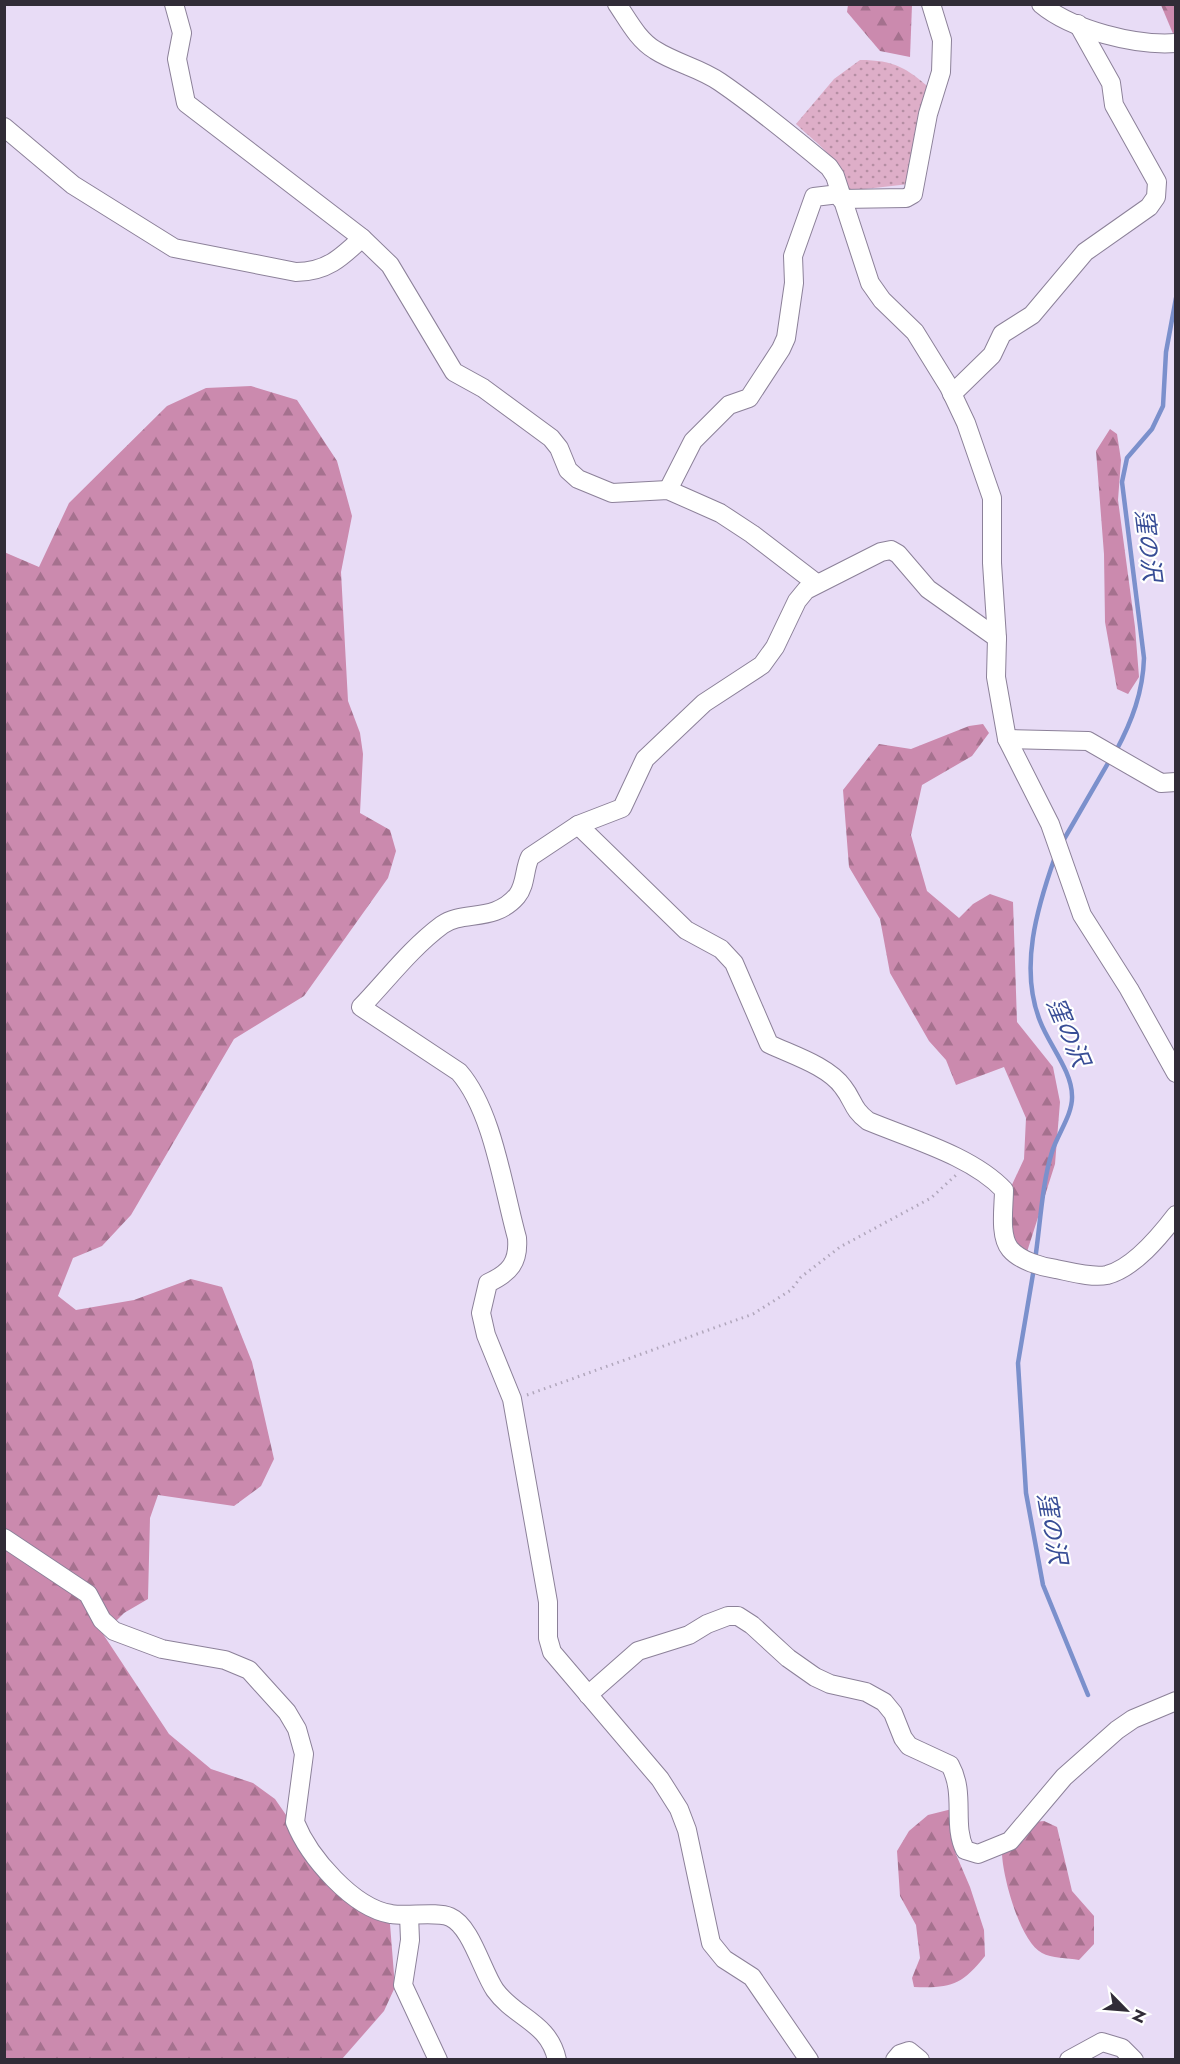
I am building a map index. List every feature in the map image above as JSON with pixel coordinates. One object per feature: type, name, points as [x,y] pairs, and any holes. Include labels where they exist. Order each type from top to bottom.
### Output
[{"type":"street","points":[[174,4],[182,33],[177,58],[186,103],[362,238],[390,265],[454,372],[483,388],[550,438],[559,448],[568,470],[578,479],[612,493],[668,490],[720,513],[752,534],[816,583]]},
{"type":"street","points":[[617,4],[645,42],[656,51],[704,71],[767,115],[828,166],[835,176],[870,283],[882,300],[915,332],[952,394],[966,423],[992,498],[992,563],[997,638],[996,677],[1007,739],[1050,824],[1082,915],[1129,989],[1176,1073]]},
{"type":"street","points":[[668,490],[693,441],[729,405],[749,398],[781,349],[786,338],[794,283],[793,256],[814,197],[906,198],[913,194],[928,114],[941,72],[942,40],[931,4]]},
{"type":"street","points":[[1041,4],[1050,12],[1078,24],[1143,44],[1176,43]]},
{"type":"street","points":[[952,394],[992,355],[1002,334],[1032,315],[1085,252],[1149,207],[1156,196],[1157,182],[1114,105],[1111,83],[1078,24]]},
{"type":"street","points":[[4,126],[73,185],[174,248],[296,272],[310,272],[324,269],[339,260],[362,238]]},
{"type":"street","points":[[809,2060],[752,1977],[724,1959],[711,1943],[687,1830],[679,1809],[660,1779],[552,1652],[548,1638],[548,1602],[512,1399],[486,1335],[481,1313],[488,1283],[512,1268],[518,1255],[517,1239],[484,1114],[472,1087],[459,1072],[361,1007],[428,936],[445,923],[497,912],[518,895],[525,881],[530,857],[578,825],[622,807],[645,759],[704,703],[762,665],[775,647],[797,601],[816,583],[837,575],[880,552],[891,550],[898,554],[928,589],[997,638]]},
{"type":"street","points":[[1007,739],[1078,739],[1102,749],[1161,783],[1176,782]]},
{"type":"street","points":[[578,825],[686,930],[721,949],[734,963],[769,1044],[828,1073],[843,1087],[855,1112],[868,1121],[968,1163],[992,1178],[1004,1190],[1007,1241],[1010,1249],[1028,1261],[1048,1268],[1105,1276],[1117,1271],[1160,1236],[1176,1215]]},
{"type":"street","points":[[4,1538],[88,1594],[102,1620],[114,1631],[162,1650],[225,1660],[249,1670],[276,1697],[297,1729],[304,1754],[295,1812],[299,1832],[334,1879],[362,1902],[378,1911],[409,1915],[449,1916],[461,1925],[495,1989],[547,2034],[557,2060]]},
{"type":"street","points":[[588,1695],[638,1651],[689,1635],[707,1624],[728,1616],[738,1616],[752,1625],[788,1658],[815,1677],[830,1684],[866,1692],[884,1702],[909,1746],[950,1765],[959,1789],[960,1842],[965,1850],[978,1854],[1010,1842],[1064,1777],[1117,1730],[1133,1719],[1176,1701]]},
{"type":"street","points":[[409,1915],[410,1940],[403,1985],[438,2060]]},
{"type":"street","points":[[1069,2060],[1102,2043],[1122,2048],[1134,2060]]},
{"type":"street","points":[[895,2060],[900,2054],[909,2051],[920,2060]]},
{"type":"path","points":[[512,1399],[545,1390],[662,1345],[753,1314],[791,1290],[801,1277],[840,1247],[931,1198],[968,1163]]},
{"type":"shaded area","points":[[860,60],[872,60],[899,67],[931,89],[909,184],[848,191],[835,162],[796,124],[834,79]]},
{"type":"green space","points":[[848,5],[912,5],[910,57],[880,51],[847,12]]},
{"type":"green space","points":[[1161,5],[1175,5],[1175,36],[1174,36]]},
{"type":"green space","points":[[251,386],[297,400],[337,461],[352,516],[341,572],[348,701],[360,733],[363,754],[360,813],[390,830],[396,851],[388,878],[304,996],[234,1039],[131,1215],[102,1246],[73,1258],[58,1296],[76,1310],[134,1300],[191,1279],[222,1287],[252,1362],[274,1459],[261,1486],[234,1506],[158,1495],[150,1518],[148,1599],[124,1613],[103,1634],[169,1734],[211,1769],[253,1783],[275,1799],[313,1854],[355,1901],[390,1924],[395,1987],[384,2011],[342,2059],[5,2059],[4,552],[39,567],[69,503],[167,406],[206,388]]},
{"type":"green space","points":[[1110,429],[1117,434],[1121,460],[1118,500],[1135,627],[1139,677],[1128,694],[1117,689],[1105,622],[1104,554],[1096,451]]},
{"type":"green space","points":[[983,724],[989,733],[972,756],[922,785],[911,835],[927,891],[959,918],[973,904],[990,894],[1013,902],[1017,1022],[1053,1067],[1060,1102],[1055,1164],[1026,1255],[1011,1238],[1010,1189],[1024,1159],[1026,1118],[1004,1067],[956,1085],[946,1060],[929,1041],[890,973],[880,919],[849,867],[843,790],[879,744],[911,749],[969,726]]},
{"type":"green space","points":[[952,1809],[956,1824],[955,1852],[970,1887],[984,1930],[985,1956],[969,1974],[954,1983],[937,1987],[914,1987],[912,1978],[920,1958],[916,1925],[900,1896],[897,1851],[909,1831],[928,1815]]},
{"type":"green space","points":[[1044,1821],[1057,1827],[1072,1891],[1094,1916],[1094,1944],[1079,1960],[1046,1955],[1034,1946],[1020,1923],[1009,1893],[1002,1854],[1023,1841],[1034,1822]]},
{"type":"waterway","name":"窪の沢","points":[[1116,751],[1136,706],[1144,658],[1122,482],[1127,458],[1152,429],[1163,406],[1166,352],[1176,298]]},
{"type":"waterway","name":"窪の沢","points":[[1063,841],[1111,758]]},
{"type":"waterway","name":"窪の沢","points":[[1035,1260],[1049,1164],[1054,1145],[1072,1103],[1068,1077],[1040,1021],[1031,980],[1031,959],[1037,917],[1055,857]]},
{"type":"waterway","name":"窪の沢","points":[[1034,1268],[1018,1363],[1026,1493],[1043,1585],[1088,1695]]}]
